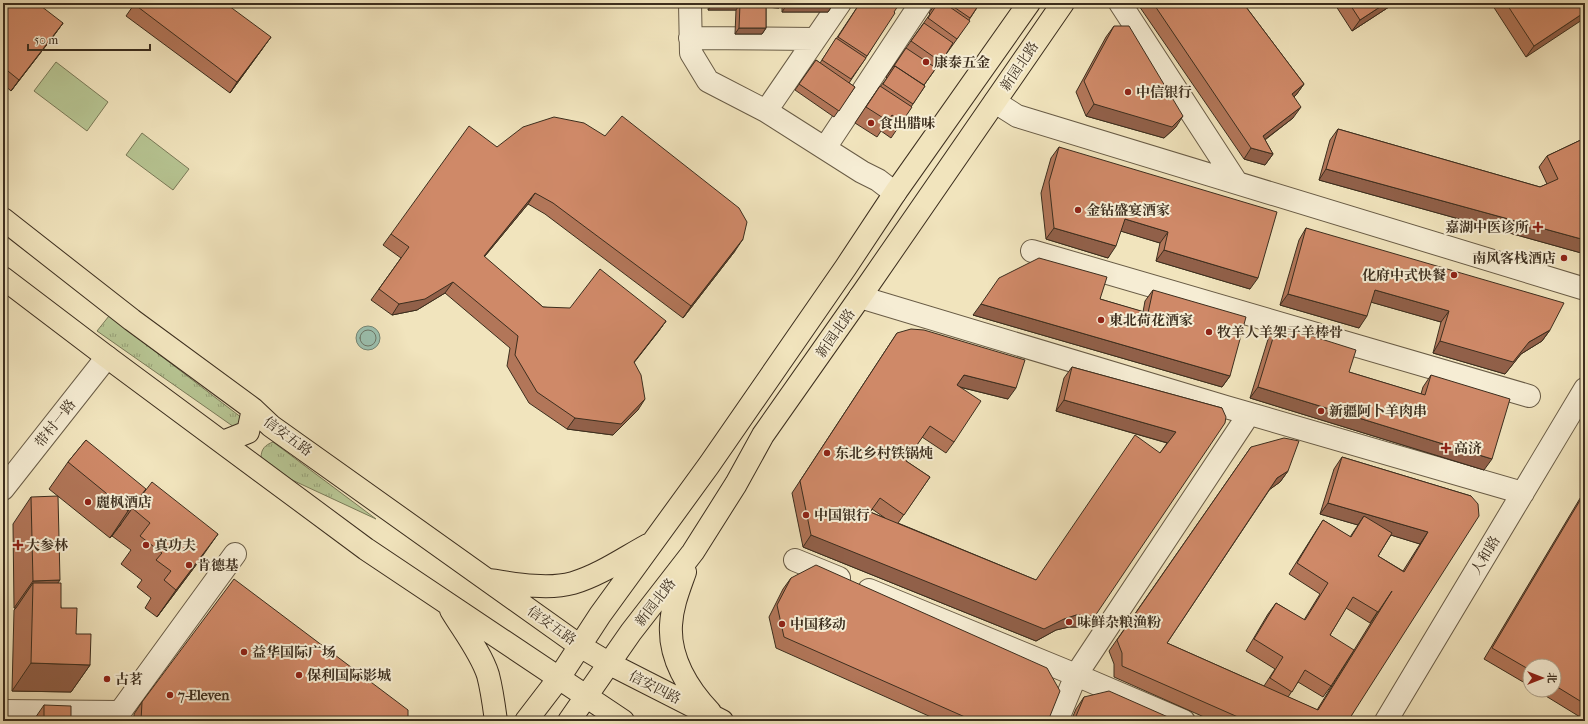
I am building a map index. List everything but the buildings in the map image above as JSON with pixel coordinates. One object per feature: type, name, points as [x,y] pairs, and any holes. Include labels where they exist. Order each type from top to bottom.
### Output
[{"type":"main road","name":"新园北路","points":[[526,721],[559,678],[652,542],[709,465],[846,267],[895,193],[1029,3]]},
{"type":"main road","name":"新园北路","points":[[569,721],[631,632],[693,552],[736,484],[763,436],[1063,3]]},
{"type":"main road","name":"信安五路","points":[[3,219],[132,320],[253,409],[271,426],[321,460],[580,646],[610,664]]},
{"type":"main road","points":[[3,278],[107,357],[366,548],[447,604],[623,721]]},
{"type":"main road","points":[[223,442],[248,432],[253,409]]},
{"type":"main road","points":[[709,465],[716,477],[723,482],[736,484]]},
{"type":"main road","points":[[485,579],[526,585],[555,586],[573,583],[596,574],[652,542]]},
{"type":"main road","points":[[693,552],[678,590],[674,607],[671,626],[673,648],[678,667],[697,698],[720,720]]},
{"type":"main road","points":[[447,604],[474,647],[487,674],[493,697],[496,721]]},
{"type":"main road","name":"信安四路","points":[[610,664],[720,720]]},
{"type":"street","points":[[690,3],[691,53],[708,80],[766,111],[862,172],[878,180],[895,193]]},
{"type":"street","points":[[766,111],[840,3]]},
{"type":"street","points":[[825,148],[921,3]]},
{"type":"street","points":[[1120,3],[1237,183]]},
{"type":"street","points":[[690,38],[815,39]]},
{"type":"street","points":[[995,102],[1017,116],[1585,289]]},
{"type":"street","points":[[1032,252],[1529,396]]},
{"type":"street","points":[[860,297],[1249,414],[1523,493]]},
{"type":"street","name":"带村一路","points":[[3,489],[107,357]]},
{"type":"street","name":"人和路","points":[[1386,721],[1585,389]]},
{"type":"street","points":[[1057,721],[1076,675],[1249,414]]},
{"type":"street","points":[[3,711],[120,712],[236,554]]},
{"type":"street","points":[[795,560],[1076,675],[1184,721]]},
{"type":"green space","points":[[56,62],[108,102],[87,131],[34,91]]},
{"type":"green space","points":[[142,133],[189,169],[173,190],[126,155]]},
{"type":"green space","points":[[109,316],[242,418],[242,424],[234,427],[97,331]]},
{"type":"green space","points":[[273,442],[376,519],[290,479],[261,458],[264,448]]},
{"type":"water","points":[[368,326],[377,329],[380,338],[377,347],[368,350],[359,347],[356,338],[359,329]]},
{"type":"place","name":"康泰五金","points":[[926,62]]},
{"type":"place","name":"中信银行","points":[[1128,92]]},
{"type":"place","name":"食出腊味","points":[[871,123]]},
{"type":"place","name":"金钻盛宴酒家","points":[[1078,210]]},
{"type":"place","name":"嘉湖中医诊所","points":[[1538,227]]},
{"type":"place","name":"南风客栈酒店","points":[[1564,258]]},
{"type":"place","name":"化府中式快餐","points":[[1454,275]]},
{"type":"place","name":"東北荷花酒家","points":[[1101,320]]},
{"type":"place","name":"牧羊人羊架子羊棒骨","points":[[1209,332]]},
{"type":"place","name":"新疆阿卜羊肉串","points":[[1321,411]]},
{"type":"place","name":"高济","points":[[1446,448]]},
{"type":"place","name":"东北乡村铁锅炖","points":[[827,453]]},
{"type":"place","name":"麗枫酒店","points":[[88,502]]},
{"type":"place","name":"中国银行","points":[[806,515]]},
{"type":"place","name":"大参林","points":[[18,545]]},
{"type":"place","name":"真功夫","points":[[146,545]]},
{"type":"place","name":"肯德基","points":[[189,565]]},
{"type":"place","name":"味鲜杂粮渔粉","points":[[1069,622]]},
{"type":"place","name":"中国移动","points":[[782,624]]},
{"type":"place","name":"益华国际广场","points":[[244,652]]},
{"type":"place","name":"保利国际影城","points":[[299,675]]},
{"type":"place","name":"古茗","points":[[107,679]]},
{"type":"place","name":"7-Eleven","points":[[170,695]]}]
